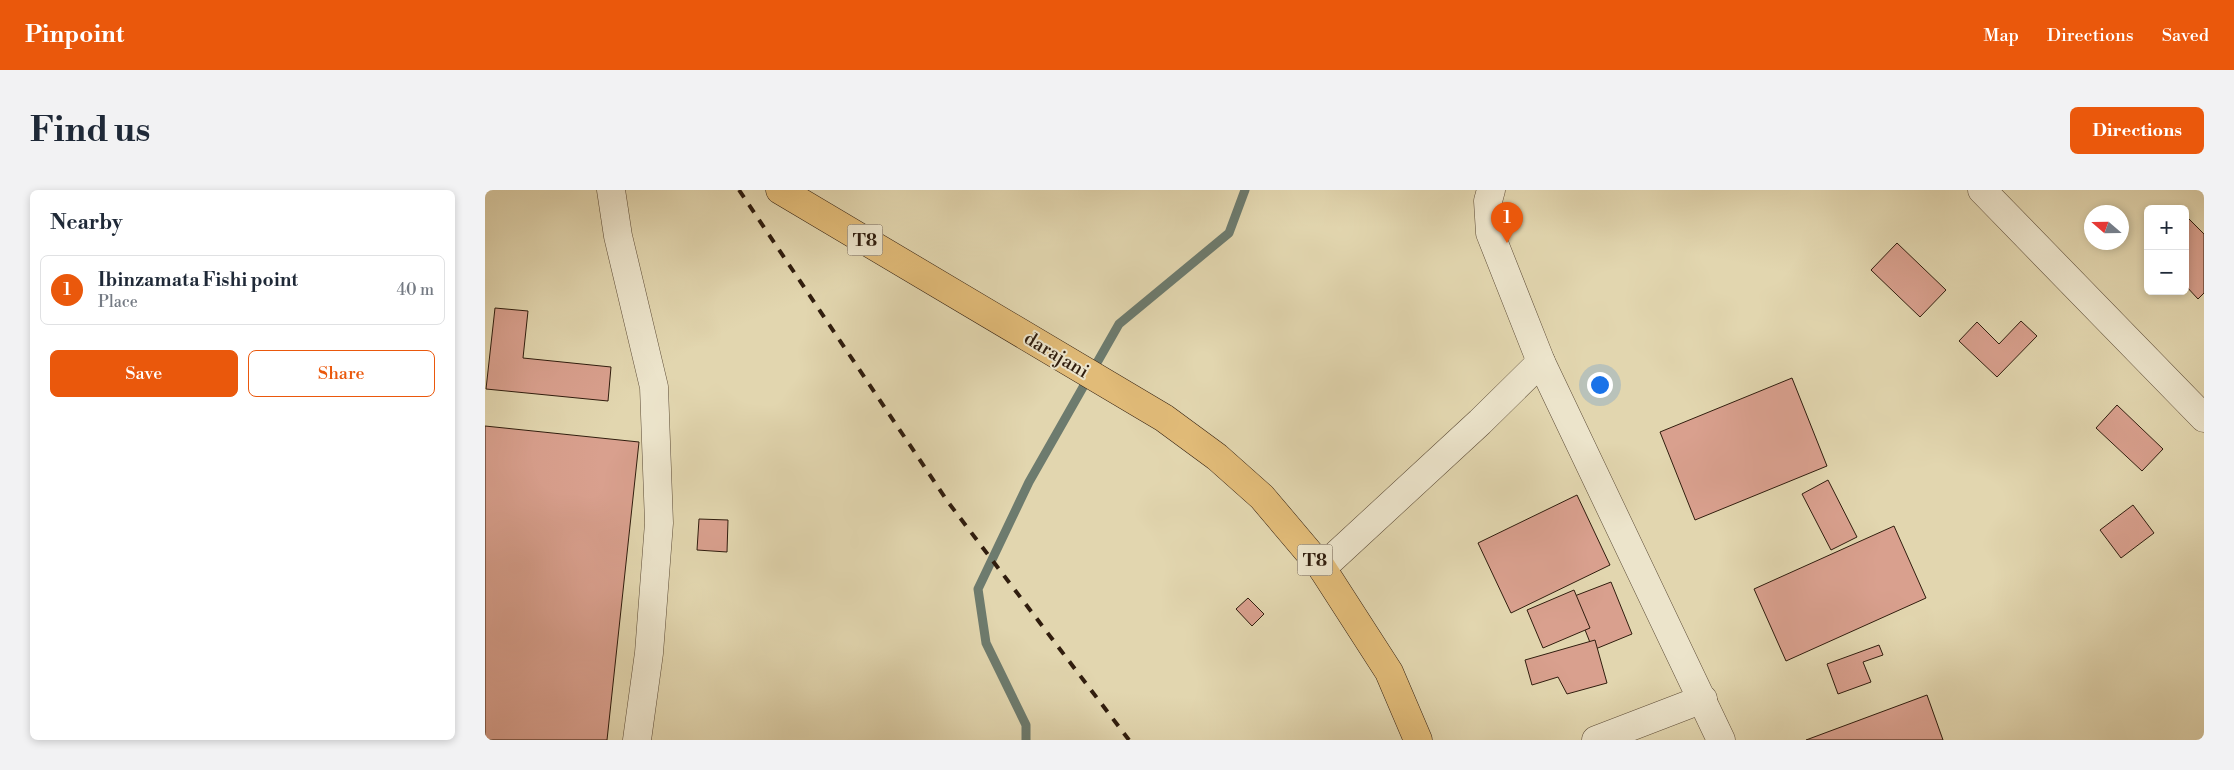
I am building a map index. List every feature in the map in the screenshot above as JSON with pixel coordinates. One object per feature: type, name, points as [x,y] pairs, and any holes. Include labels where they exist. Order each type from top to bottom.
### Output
[{"type":"highway","name":"darajani","points":[[780,190],[1164,418],[1217,457],[1262,497],[1322,568]]},
{"type":"highway","name":"T8","points":[[1322,568],[1389,672],[1418,740]]},
{"type":"street","points":[[611,190],[618,236],[654,387],[659,523],[649,652],[637,740]]},
{"type":"street","points":[[1491,190],[1488,200],[1490,233],[1541,362],[1721,740]]},
{"type":"street","points":[[1982,190],[2204,418]]},
{"type":"street","points":[[1322,568],[1480,422],[1541,362]]},
{"type":"street","points":[[1596,740],[1703,699]]},
{"type":"building","points":[[2189,219],[2204,234],[2204,293],[2198,299],[2189,289]]},
{"type":"building","points":[[1897,243],[1946,290],[1920,317],[1871,270]]},
{"type":"building","points":[[495,308],[528,311],[523,358],[611,367],[608,401],[486,389]]},
{"type":"building","points":[[2021,321],[2037,336],[1997,377],[1959,341],[1977,322],[1999,344]]},
{"type":"building","points":[[1792,378],[1827,466],[1695,520],[1660,432]]},
{"type":"building","points":[[2117,405],[2163,449],[2142,471],[2096,428]]},
{"type":"building","points":[[485,426],[639,442],[607,740],[485,740]]},
{"type":"building","points":[[1828,480],[1857,537],[1831,550],[1802,494]]},
{"type":"building","points":[[1577,495],[1610,565],[1511,613],[1478,543]]},
{"type":"building","points":[[2133,505],[2154,533],[2121,558],[2100,530]]},
{"type":"building","points":[[699,519],[728,520],[727,552],[697,550]]},
{"type":"building","points":[[1894,526],[1926,598],[1786,661],[1754,589]]},
{"type":"building","points":[[1611,582],[1632,634],[1593,650],[1572,597]]},
{"type":"building","points":[[1574,590],[1590,628],[1543,648],[1527,610]]},
{"type":"building","points":[[1248,598],[1264,614],[1252,626],[1236,609]]},
{"type":"building","points":[[1595,640],[1607,683],[1567,694],[1558,677],[1532,685],[1525,660]]},
{"type":"building","points":[[1879,645],[1883,655],[1863,662],[1871,682],[1838,694],[1827,664]]},
{"type":"building","points":[[1927,695],[1943,740],[1806,740]]},
{"type":"waterway","points":[[1026,740],[1026,725],[986,643],[978,589],[1029,482],[1119,324],[1229,233],[1245,190]]},
{"type":"railway","points":[[739,190],[948,502],[1129,740]]},
{"type":"place","name":"Ibinzamata Fishi point","points":[[1507,243]]}]
